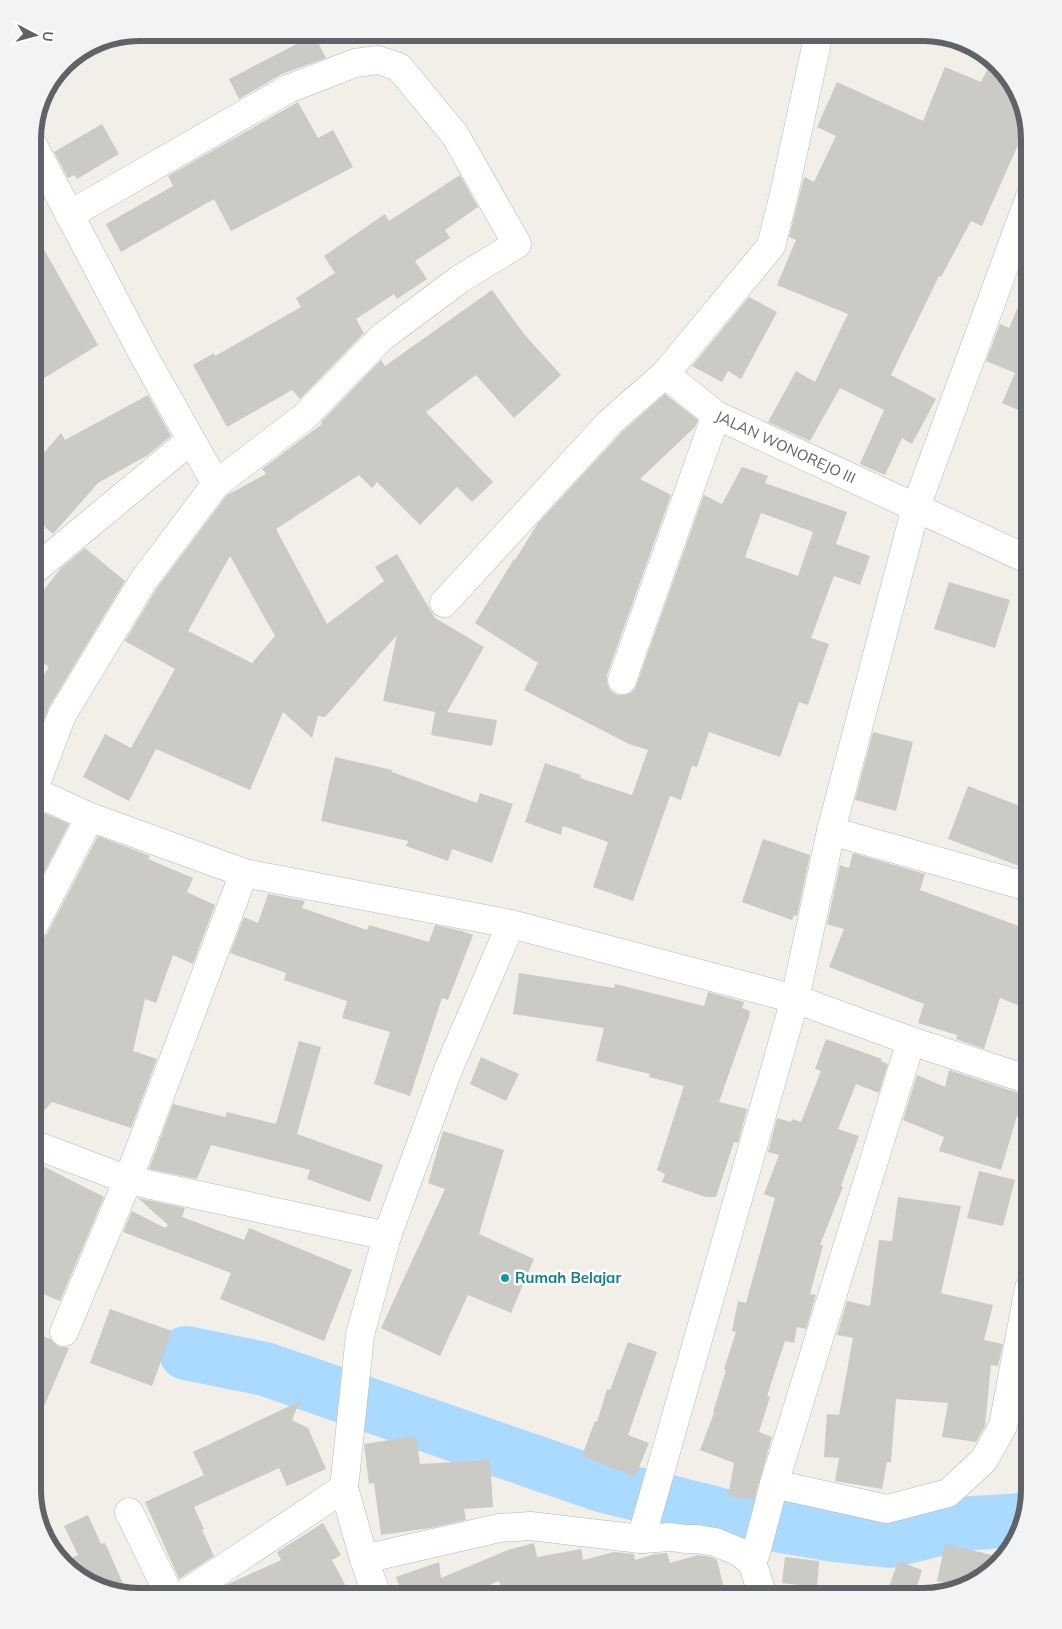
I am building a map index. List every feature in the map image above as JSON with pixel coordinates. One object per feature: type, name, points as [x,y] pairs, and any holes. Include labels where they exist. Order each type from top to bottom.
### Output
[{"type":"street","points":[[444,603],[610,422],[665,374],[771,246],[817,41]]},
{"type":"street","points":[[41,770],[62,715],[142,581],[216,484],[303,418],[382,337],[460,279],[516,244],[456,135],[399,67],[378,60],[355,63],[288,90],[69,215]]},
{"type":"street","points":[[41,161],[144,356],[216,484]]},
{"type":"street","points":[[642,1535],[795,999],[831,831],[916,507],[1021,223]]},
{"type":"street","name":"JALAN WONOREJO III","points":[[665,374],[716,415],[1021,556]]},
{"type":"street","points":[[622,680],[716,415]]},
{"type":"street","points":[[41,564],[191,440]]},
{"type":"street","points":[[41,795],[90,817],[244,873],[511,924],[795,999],[911,1042],[1021,1077]]},
{"type":"street","points":[[41,912],[90,817]]},
{"type":"street","points":[[831,831],[1021,884]]},
{"type":"street","points":[[64,1332],[128,1180],[244,873]]},
{"type":"street","points":[[374,1588],[344,1488],[360,1335],[387,1236],[448,1070],[511,924]]},
{"type":"street","points":[[761,1588],[754,1558],[772,1490],[911,1042]]},
{"type":"street","points":[[41,1147],[128,1180],[387,1236]]},
{"type":"street","points":[[772,1490],[887,1509],[948,1493],[984,1460],[1004,1426],[1021,1336]]},
{"type":"street","points":[[194,1588],[344,1488]]},
{"type":"street","points":[[129,1512],[166,1588]]},
{"type":"street","points":[[364,1559],[499,1528],[530,1526],[697,1538],[715,1542],[754,1558]]},
{"type":"building","points":[[302,41],[317,41],[326,58],[282,74],[239,99],[229,79]]},
{"type":"building","points":[[945,67],[981,82],[989,67],[1001,80],[1013,102],[1020,126],[1021,138],[982,226],[971,221],[941,277],[939,276],[891,375],[936,399],[912,444],[902,438],[885,475],[860,464],[884,410],[840,388],[810,441],[768,422],[796,371],[815,382],[848,314],[777,285],[796,240],[789,237],[803,181],[805,177],[814,182],[836,136],[817,127],[837,82],[923,121]]},
{"type":"building","points":[[298,102],[318,138],[333,130],[353,167],[231,231],[214,199],[121,252],[106,224],[173,186],[168,176]]},
{"type":"building","points":[[102,124],[119,154],[77,179],[75,175],[68,178],[54,152]]},
{"type":"building","points":[[460,175],[478,207],[445,230],[450,238],[415,261],[427,279],[397,299],[394,294],[356,319],[364,333],[300,399],[292,390],[227,427],[193,365],[214,353],[215,356],[301,307],[296,298],[335,273],[324,256],[385,214],[389,221]]},
{"type":"building","points":[[41,244],[98,345],[41,380]]},
{"type":"building","points":[[492,290],[524,334],[561,375],[514,418],[476,375],[426,412],[493,482],[472,502],[457,487],[420,525],[377,482],[372,488],[359,475],[276,529],[327,624],[384,581],[375,567],[397,554],[435,618],[484,647],[447,712],[497,720],[492,746],[431,735],[435,712],[383,701],[397,635],[325,717],[318,716],[312,738],[283,712],[250,790],[156,749],[129,801],[83,777],[105,734],[131,748],[175,669],[125,641],[157,588],[227,495],[266,474],[262,469],[322,424],[321,422],[381,360],[385,366]],"holes":[[[230,556],[275,636],[252,663],[188,631]]]},
{"type":"building","points":[[749,297],[777,312],[741,379],[728,371],[722,382],[692,366]]},
{"type":"building","points":[[1021,300],[1021,411],[1002,403],[1015,373],[986,361],[1000,324],[1009,328]]},
{"type":"building","points":[[665,394],[698,420],[695,427],[640,479],[671,495],[607,675],[607,683],[610,690],[617,695],[625,695],[632,692],[636,686],[704,495],[722,504],[742,467],[768,476],[765,483],[847,512],[836,544],[870,556],[860,585],[834,576],[811,638],[829,644],[808,705],[799,702],[780,757],[709,732],[697,767],[692,766],[681,800],[670,796],[633,901],[593,887],[608,842],[563,826],[561,835],[525,822],[545,763],[581,775],[580,778],[632,795],[648,750],[629,744],[524,690],[538,663],[475,623],[538,523],[621,433]],"holes":[[[761,513],[813,532],[798,576],[745,557]]]},
{"type":"building","points":[[148,395],[171,436],[148,455],[98,483],[53,534],[41,523],[41,456],[61,433],[65,440]]},
{"type":"building","points":[[85,548],[125,581],[49,707],[41,726],[41,679],[49,667],[41,662],[41,594],[61,568]]},
{"type":"building","points":[[949,582],[1010,600],[995,648],[934,629]]},
{"type":"building","points":[[873,732],[913,742],[896,811],[855,800]]},
{"type":"building","points":[[335,757],[392,770],[392,772],[477,803],[480,793],[513,804],[492,863],[452,849],[448,861],[406,846],[408,841],[321,821]]},
{"type":"building","points":[[968,786],[1021,807],[1021,867],[948,839]]},
{"type":"building","points":[[41,812],[69,824],[41,878]]},
{"type":"building","points":[[98,836],[150,856],[148,859],[193,878],[187,892],[215,905],[193,964],[173,955],[156,1003],[145,999],[133,1051],[157,1059],[131,1128],[52,1102],[41,1114],[41,940],[47,934]]},
{"type":"building","points":[[763,839],[810,855],[797,916],[794,915],[792,920],[742,902]]},
{"type":"building","points":[[853,853],[925,874],[920,890],[1021,927],[1021,1006],[1000,998],[984,1049],[956,1039],[957,1035],[918,1023],[924,1004],[829,967],[844,929],[827,924],[840,865],[849,868]]},
{"type":"building","points":[[268,894],[305,901],[302,908],[367,930],[369,925],[429,942],[435,925],[473,935],[448,1000],[442,998],[410,1096],[374,1084],[390,1032],[342,1018],[347,1001],[284,980],[286,973],[230,953],[244,917],[258,923]]},
{"type":"building","points":[[519,973],[614,988],[615,984],[704,1006],[708,992],[744,1002],[742,1008],[750,1011],[749,1017],[719,1102],[747,1109],[738,1143],[734,1142],[716,1197],[706,1197],[662,1182],[665,1174],[657,1170],[684,1086],[649,1077],[650,1074],[596,1061],[604,1028],[513,1014]]},
{"type":"building","points":[[826,1039],[882,1059],[881,1061],[888,1064],[879,1093],[856,1084],[838,1129],[859,1136],[841,1186],[843,1187],[820,1245],[823,1245],[810,1294],[816,1295],[806,1329],[797,1327],[794,1343],[785,1341],[767,1396],[770,1397],[759,1432],[772,1437],[754,1500],[728,1496],[734,1463],[700,1450],[714,1413],[726,1370],[724,1369],[736,1332],[732,1331],[738,1301],[746,1303],[775,1198],[764,1194],[779,1155],[768,1152],[777,1118],[791,1122],[792,1119],[801,1122],[821,1071],[815,1069]]},
{"type":"building","points":[[299,1041],[321,1047],[297,1134],[383,1165],[370,1202],[307,1179],[310,1170],[211,1145],[197,1179],[149,1169],[173,1104],[225,1117],[227,1112],[276,1124]]},
{"type":"building","points":[[481,1057],[519,1074],[506,1101],[470,1084]]},
{"type":"building","points":[[949,1070],[1021,1094],[1021,1117],[1017,1116],[1001,1170],[939,1151],[944,1137],[903,1120],[917,1075],[945,1087]]},
{"type":"building","points":[[443,1131],[504,1150],[479,1234],[534,1259],[511,1313],[468,1295],[440,1356],[381,1328],[445,1189],[428,1183]]},
{"type":"building","points":[[41,1165],[104,1197],[60,1301],[41,1293],[41,1236],[43,1231],[41,1230]]},
{"type":"building","points":[[979,1171],[1015,1180],[1003,1226],[967,1218]]},
{"type":"building","points":[[898,1197],[961,1206],[941,1293],[993,1305],[984,1340],[1003,1344],[998,1366],[991,1365],[985,1426],[976,1442],[942,1437],[948,1403],[896,1399],[891,1462],[887,1462],[882,1489],[835,1481],[839,1458],[824,1457],[827,1414],[839,1415],[853,1338],[837,1335],[847,1301],[870,1306],[879,1240],[892,1241]]},
{"type":"building","points":[[138,1198],[185,1208],[182,1217],[244,1240],[249,1228],[352,1270],[324,1341],[220,1299],[231,1273],[123,1232],[132,1211],[165,1228],[168,1225]]},
{"type":"building","points":[[110,1309],[172,1331],[152,1386],[90,1363]]},
{"type":"building","points":[[42,1336],[51,1339],[58,1346],[69,1348],[41,1413]]},
{"type":"building","points":[[628,1342],[657,1352],[628,1435],[649,1443],[635,1477],[582,1456],[595,1421],[597,1422],[607,1389],[610,1390]]},
{"type":"building","points":[[300,1401],[292,1420],[308,1428],[326,1469],[287,1486],[279,1468],[194,1507],[214,1556],[179,1579],[145,1502],[204,1475],[193,1452]]},
{"type":"building","points":[[416,1436],[420,1464],[490,1460],[493,1507],[464,1509],[466,1520],[431,1528],[381,1535],[374,1483],[369,1484],[364,1444]]},
{"type":"building","points":[[88,1515],[101,1544],[105,1543],[124,1587],[96,1578],[70,1558],[78,1555],[64,1526]]},
{"type":"building","points":[[323,1523],[341,1555],[332,1560],[347,1588],[222,1588],[281,1560],[277,1552]]},
{"type":"building","points":[[534,1543],[537,1557],[581,1549],[583,1560],[614,1552],[634,1554],[635,1560],[655,1554],[667,1553],[670,1563],[698,1555],[711,1557],[717,1560],[724,1588],[501,1588],[499,1581],[482,1588],[400,1588],[396,1577],[439,1562],[441,1578],[508,1550]]},
{"type":"building","points":[[945,1544],[995,1556],[972,1575],[949,1584],[937,1581]]},
{"type":"building","points":[[785,1557],[819,1561],[817,1587],[782,1583]]},
{"type":"building","points":[[898,1561],[922,1570],[916,1588],[889,1588]]},
{"type":"waterway","points":[[186,1353],[265,1369],[601,1485],[729,1517],[834,1535],[890,1541],[958,1524],[1015,1520]]},
{"type":"place","name":"Rumah Belajar","points":[[505,1278]]}]
